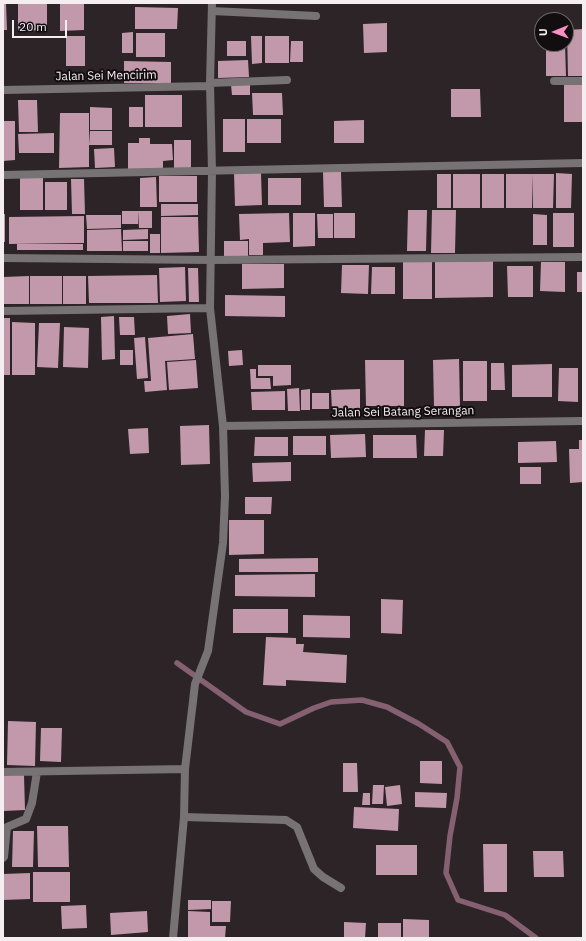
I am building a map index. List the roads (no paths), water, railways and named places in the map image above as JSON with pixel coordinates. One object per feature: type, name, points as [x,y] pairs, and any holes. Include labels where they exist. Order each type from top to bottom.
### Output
[{"type":"street","points":[[173,938],[184,816],[185,769],[195,684],[208,651],[222,543],[225,496],[223,426],[210,308],[212,171],[210,84],[212,7],[316,16]]},
{"type":"street","name":"Jalan Sei Mencirim","points":[[3,90],[210,84],[288,80]]},
{"type":"street","points":[[554,81],[583,81]]},
{"type":"street","points":[[3,175],[583,164]]},
{"type":"street","points":[[3,258],[211,260],[583,257]]},
{"type":"street","points":[[3,311],[210,308]]},
{"type":"street","name":"Jalan Sei Batang Serangan","points":[[223,426],[583,421]]},
{"type":"street","points":[[3,772],[185,769]]},
{"type":"street","points":[[3,858],[7,827],[26,819],[32,803],[37,772]]},
{"type":"street","points":[[184,816],[286,820],[297,827],[314,869],[323,877],[341,888]]},
{"type":"waterway","points":[[177,663],[246,712],[280,724],[314,708],[331,702],[362,700],[387,707],[419,724],[447,742],[460,767],[446,873],[458,900],[505,915],[536,938]]}]
